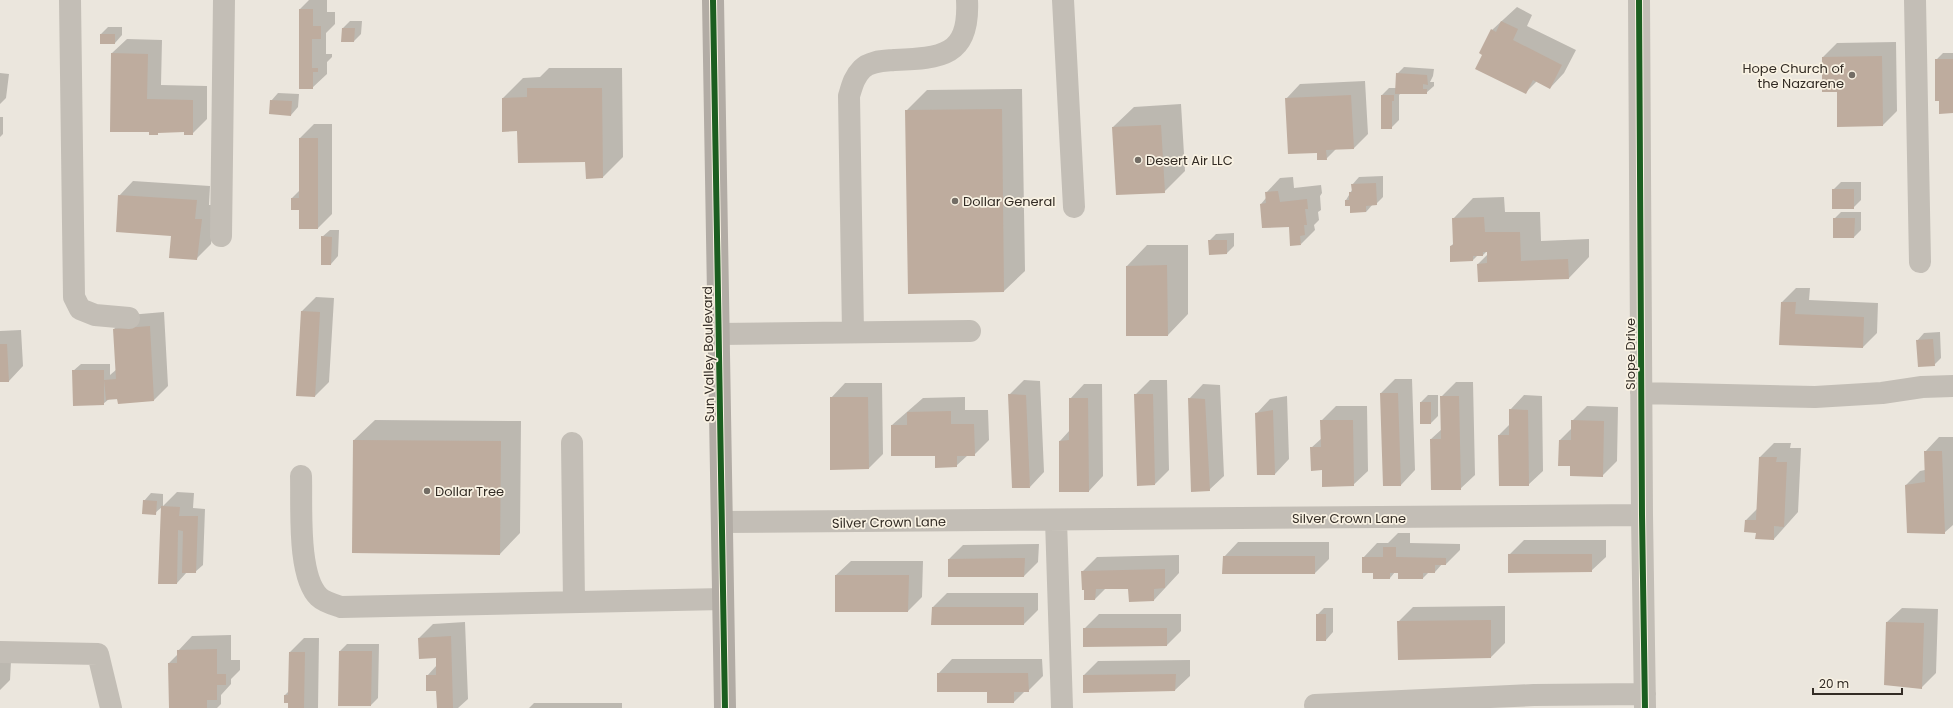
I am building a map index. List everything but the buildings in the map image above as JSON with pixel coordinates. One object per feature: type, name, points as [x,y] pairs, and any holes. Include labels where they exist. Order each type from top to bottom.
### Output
[{"type":"main road","name":"Sun Valley Boulevard","points":[[713,0],[725,708]]},
{"type":"street","points":[[70,0],[74,297],[80,309],[95,315],[129,318]]},
{"type":"street","points":[[221,236],[224,0]]},
{"type":"street","points":[[853,332],[849,96],[853,80],[863,68],[878,61],[930,58],[950,51],[963,39],[968,18],[967,0]]},
{"type":"street","points":[[1063,0],[1074,206]]},
{"type":"street","name":"Slope Drive","points":[[1639,0],[1642,515],[1645,701]]},
{"type":"street","points":[[1915,0],[1920,262]]},
{"type":"street","points":[[718,334],[970,331]]},
{"type":"street","points":[[1641,393],[1815,397],[1953,386]]},
{"type":"street","points":[[572,444],[574,602]]},
{"type":"street","points":[[301,476],[303,559],[309,584],[320,598],[341,607],[723,600]]},
{"type":"street","name":"Silver Crown Lane","points":[[722,522],[1642,515]]},
{"type":"street","points":[[1056,520],[1062,708]]},
{"type":"street","points":[[0,652],[98,654],[111,708]]},
{"type":"street","points":[[1315,705],[1534,695],[1645,701]]},
{"type":"cycle path","points":[[713,0],[725,708]]},
{"type":"cycle path","points":[[1639,0],[1642,515],[1645,708]]},
{"type":"place","name":"Hope Church of the Nazarene","points":[[1852,75]]},
{"type":"place","name":"Desert Air LLC","points":[[1138,160]]},
{"type":"place","name":"Dollar General","points":[[955,201]]},
{"type":"place","name":"Dollar Tree","points":[[427,491]]}]
